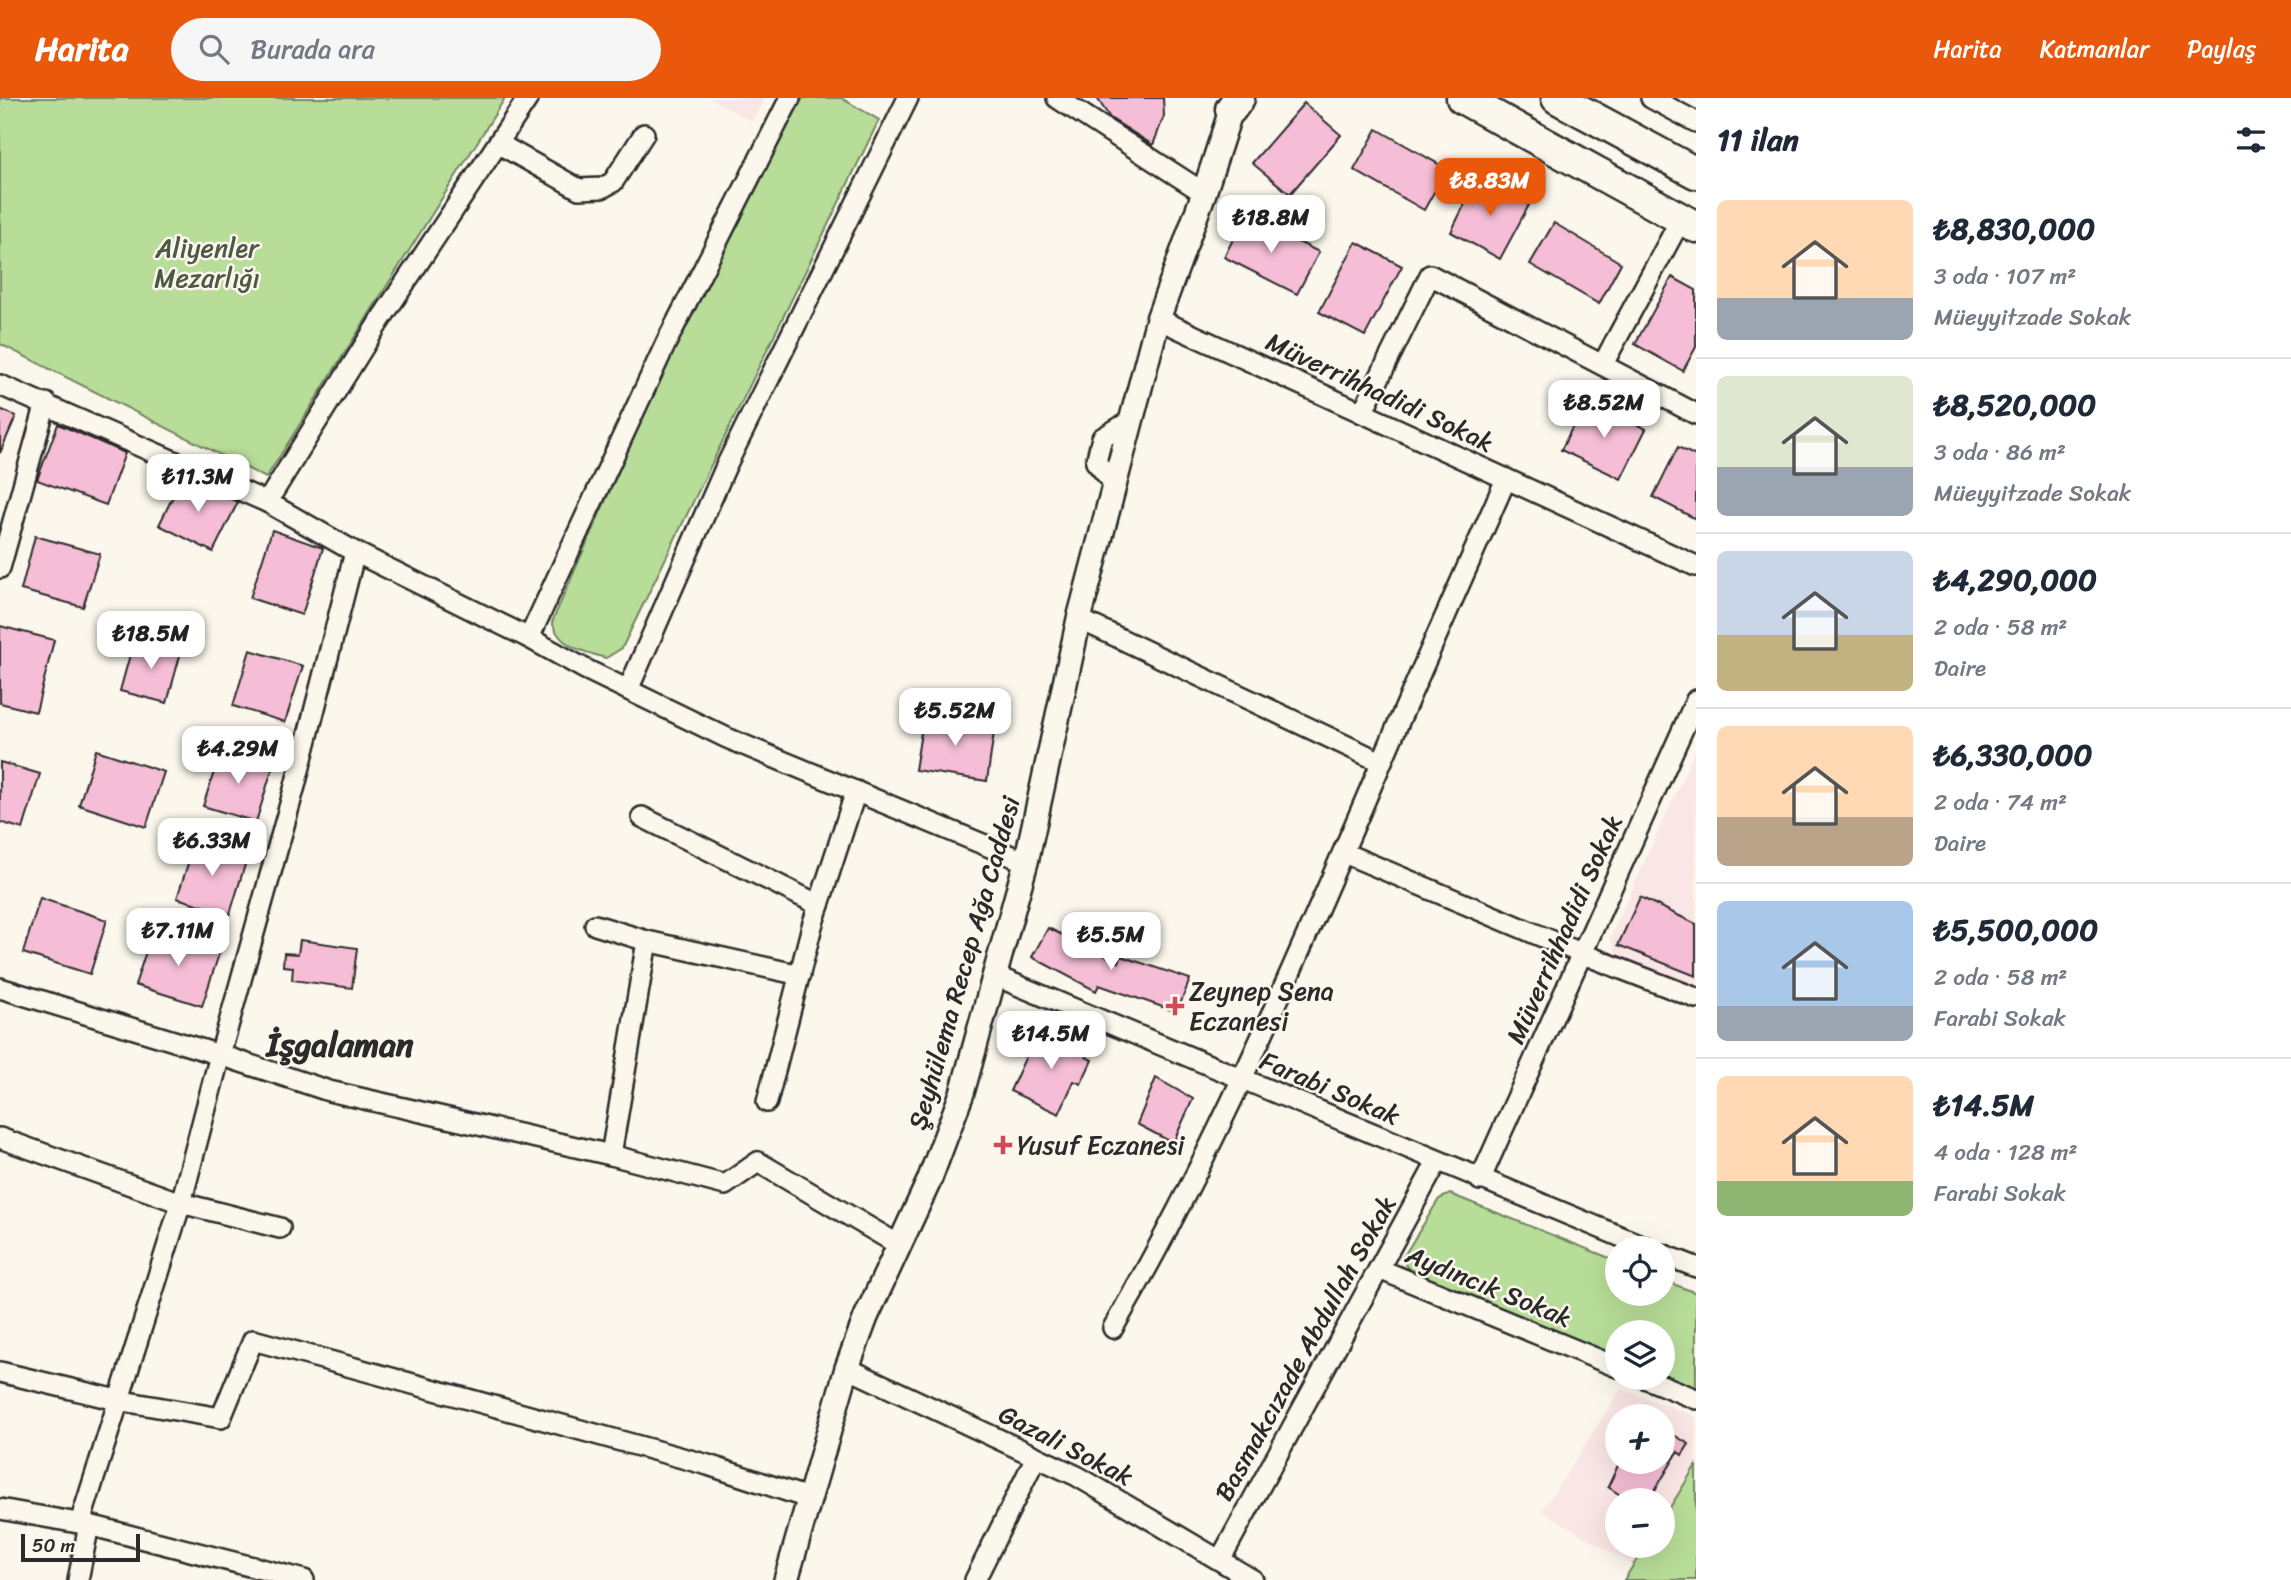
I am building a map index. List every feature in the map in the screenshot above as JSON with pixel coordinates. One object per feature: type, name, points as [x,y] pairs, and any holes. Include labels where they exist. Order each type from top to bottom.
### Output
[{"type":"main road","points":[[1462,98],[1688,223]]},
{"type":"main road","points":[[1557,98],[1696,173]]},
{"type":"street","points":[[267,502],[379,322],[528,98]]},
{"type":"street","points":[[529,638],[666,342],[790,98]]},
{"type":"street","points":[[628,690],[726,466],[908,98]]},
{"type":"street","points":[[1057,98],[1204,193]]},
{"type":"street","points":[[1651,98],[1696,122]]},
{"type":"street","name":"Şeyhülema Recep Ağa Caddesi","points":[[786,1580],[848,1368],[947,1136],[961,1093],[1026,862],[1079,619],[1116,486],[1157,319],[1204,193],[1233,100]]},
{"type":"street","points":[[499,144],[579,188],[601,188],[614,182],[644,134]]},
{"type":"street","points":[[1603,364],[1688,223]]},
{"type":"street","points":[[1362,413],[1430,275],[1696,414]]},
{"type":"street","name":"Müverrihhadidi Sokak","points":[[1157,319],[1696,566]]},
{"type":"street","points":[[0,385],[267,502],[355,552],[727,738],[1026,862]]},
{"type":"street","points":[[0,569],[46,403]]},
{"type":"street","points":[[1113,1328],[1151,1263],[1241,1080],[1344,853],[1381,762],[1506,479]]},
{"type":"street","points":[[78,1580],[84,1524],[117,1400],[181,1203],[295,786],[355,552]]},
{"type":"street","points":[[1079,619],[1381,762]]},
{"type":"street","name":"Müverrihhadidi Sokak","points":[[1480,1180],[1696,699]]},
{"type":"street","points":[[767,1102],[819,905],[856,791]]},
{"type":"street","points":[[642,817],[819,905]]},
{"type":"street","points":[[1344,853],[1583,954],[1696,998]]},
{"type":"street","points":[[595,925],[647,941],[800,975]]},
{"type":"street","points":[[611,1155],[647,941]]},
{"type":"street","name":"Farabi Sokak","points":[[993,975],[1618,1236]]},
{"type":"street","points":[[0,988],[329,1091],[611,1155],[725,1185],[758,1162],[899,1245]]},
{"type":"street","points":[[0,1138],[181,1203],[280,1228]]},
{"type":"street","name":"Basmakcızade Abdullah Sokak","points":[[1220,1560],[1437,1161]]},
{"type":"street","points":[[1675,1259],[1696,1267]]},
{"type":"street","name":"Aydıncık Sokak","points":[[1379,1269],[1605,1362]]},
{"type":"street","points":[[0,1372],[117,1400],[221,1418],[253,1340],[708,1465],[808,1499]]},
{"type":"street","name":"Gazali Sokak","points":[[848,1368],[1077,1476],[1254,1580]]},
{"type":"street","points":[[1674,1390],[1696,1399]]},
{"type":"street","points":[[975,1580],[1036,1457]]},
{"type":"street","points":[[0,1508],[84,1524],[304,1580]]},
{"type":"shaded area","points":[[709,98],[765,98],[752,121]]},
{"type":"shaded area","points":[[1696,749],[1696,992],[1619,958],[1610,938]]},
{"type":"shaded area","points":[[1620,1390],[1663,1404],[1611,1404]]},
{"type":"shaded area","points":[[1675,1408],[1696,1416],[1696,1467],[1675,1501],[1675,1488],[1605,1488],[1605,1549],[1542,1511],[1605,1414],[1605,1474],[1675,1474]]},
{"type":"shaded area","points":[[1621,1558],[1639,1558],[1634,1566]]},
{"type":"green space","name":"Aliyenler Mezarlığı","points":[[0,98],[505,98],[266,478],[0,344]]},
{"type":"green space","points":[[803,98],[841,98],[879,120],[622,648],[606,658],[573,647],[561,638],[552,622],[667,361],[731,228]]},
{"type":"green space","points":[[1450,1194],[1605,1256],[1605,1306],[1675,1306],[1675,1285],[1696,1293],[1696,1389],[1675,1381],[1675,1320],[1605,1320],[1605,1353],[1410,1272],[1402,1259],[1439,1199]]},
{"type":"green space","points":[[1696,1465],[1696,1580],[1624,1580],[1638,1558],[1675,1558],[1675,1499]]},
{"type":"building","points":[[1097,98],[1163,98],[1164,116],[1153,145],[1110,118]]},
{"type":"building","points":[[1304,103],[1341,135],[1290,194],[1252,163]]},
{"type":"building","points":[[1377,129],[1447,169],[1424,210],[1354,170]]},
{"type":"building","points":[[1478,177],[1529,205],[1500,259],[1451,232]]},
{"type":"building","points":[[1245,216],[1319,252],[1297,294],[1224,257]]},
{"type":"building","points":[[1554,223],[1621,263],[1599,304],[1530,264]]},
{"type":"building","points":[[1356,242],[1402,266],[1365,336],[1319,312]]},
{"type":"building","points":[[1672,277],[1696,290],[1696,347],[1683,371],[1635,344]]},
{"type":"building","points":[[1586,400],[1646,429],[1621,479],[1561,450]]},
{"type":"building","points":[[0,409],[16,416],[0,453]]},
{"type":"building","points":[[58,424],[125,453],[106,505],[37,480]]},
{"type":"building","points":[[1678,447],[1696,456],[1696,519],[1653,497]]},
{"type":"building","points":[[182,478],[238,502],[213,552],[159,525]]},
{"type":"building","points":[[272,530],[323,548],[302,615],[250,598]]},
{"type":"building","points":[[35,536],[100,554],[83,607],[21,590]]},
{"type":"building","points":[[0,626],[54,640],[36,712],[0,703]]},
{"type":"building","points":[[134,640],[181,652],[167,703],[120,691]]},
{"type":"building","points":[[250,650],[303,666],[285,722],[233,706]]},
{"type":"building","points":[[924,714],[995,725],[987,781],[915,770]]},
{"type":"building","points":[[96,750],[164,772],[146,827],[79,805]]},
{"type":"building","points":[[221,750],[273,766],[256,822],[203,806]]},
{"type":"building","points":[[0,762],[40,774],[23,829],[0,822]]},
{"type":"building","points":[[195,842],[247,858],[230,914],[177,898]]},
{"type":"building","points":[[1640,897],[1696,924],[1696,976],[1618,945]]},
{"type":"building","points":[[40,898],[107,920],[90,974],[23,953]]},
{"type":"building","points":[[1048,928],[1119,962],[1121,956],[1190,979],[1177,1012],[1099,985],[1096,991],[1032,957]]},
{"type":"building","points":[[153,930],[220,951],[202,1006],[135,985]]},
{"type":"building","points":[[300,940],[357,948],[352,988],[292,980],[293,967],[283,966],[284,953],[298,954]]},
{"type":"building","points":[[1039,1028],[1088,1051],[1086,1057],[1092,1060],[1081,1084],[1074,1081],[1059,1114],[1010,1091]]},
{"type":"building","points":[[1156,1078],[1193,1099],[1173,1143],[1137,1124]]},
{"type":"building","points":[[1675,1436],[1689,1444],[1682,1455],[1678,1452],[1675,1457]]},
{"type":"building","points":[[1614,1474],[1665,1474],[1656,1488],[1608,1487]]},
{"type":"place","name":"Zeynep Sena Eczanesi","points":[[1175,1006]]},
{"type":"place","name":"Yusuf Eczanesi","points":[[1003,1145]]},
{"type":"district","name":"İşgalaman","points":[[340,1045]]}]
